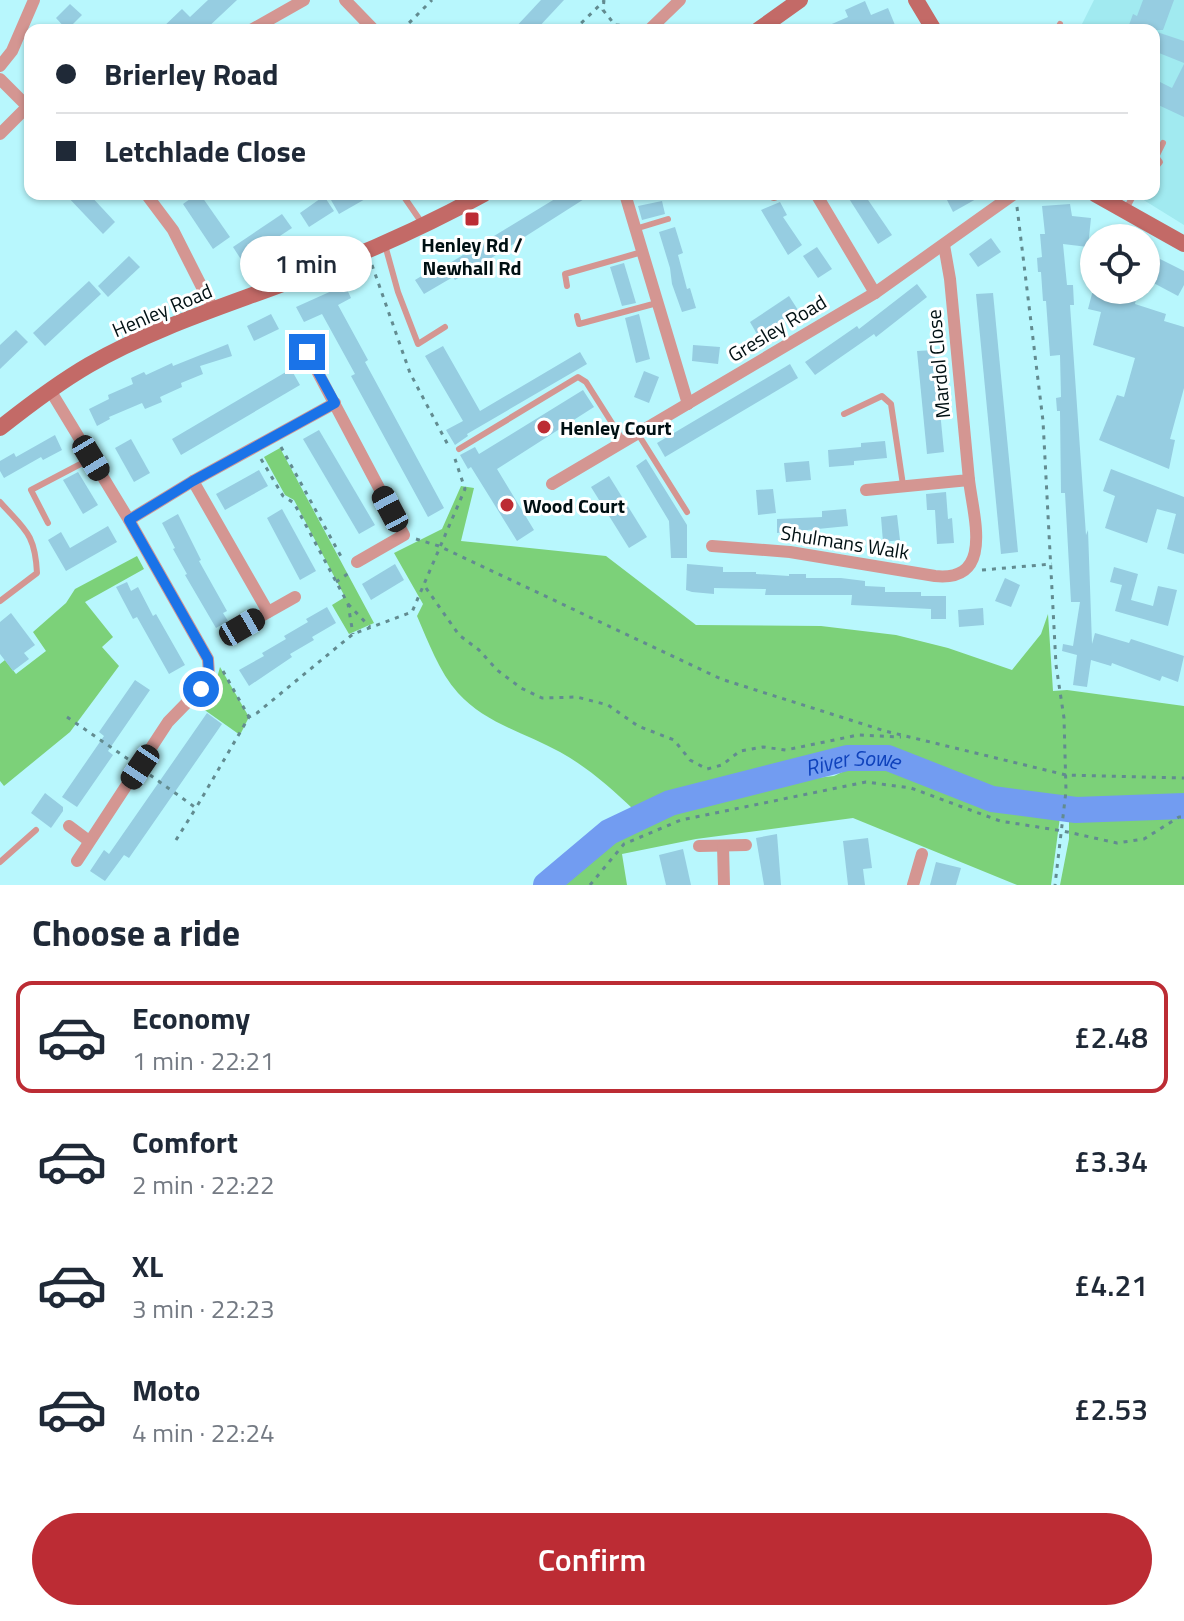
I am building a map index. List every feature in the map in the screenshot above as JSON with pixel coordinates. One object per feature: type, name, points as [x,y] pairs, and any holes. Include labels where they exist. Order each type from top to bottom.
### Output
[{"type":"main road","points":[[766,24],[800,0]]},
{"type":"main road","points":[[916,0],[930,24]]},
{"type":"main road","name":"Henley Road","points":[[0,428],[91,364],[213,309],[385,243],[473,200]]},
{"type":"main road","points":[[1106,200],[1184,244]]},
{"type":"street","points":[[0,66],[12,51],[34,0]]},
{"type":"street","points":[[264,24],[304,0]]},
{"type":"street","points":[[345,0],[368,24]]},
{"type":"street","points":[[655,24],[680,0]]},
{"type":"street","points":[[0,79],[24,103]]},
{"type":"street","points":[[0,134],[24,112]]},
{"type":"street","points":[[150,200],[173,230],[213,309]]},
{"type":"street","points":[[627,200],[688,404]]},
{"type":"street","points":[[820,200],[875,293]]},
{"type":"street","name":"Gresley Road","points":[[552,484],[875,293],[1006,200]]},
{"type":"street","name":"Mardol Close","points":[[944,245],[977,548],[970,566]]},
{"type":"street","points":[[307,352],[404,535],[354,567]]},
{"type":"street","points":[[50,390],[129,520],[208,659],[209,667],[206,683],[174,713],[77,861]]},
{"type":"street","points":[[129,520],[335,403]]},
{"type":"street","points":[[866,490],[969,480]]},
{"type":"street","points":[[193,481],[268,612]]},
{"type":"street","name":"Shulmans Walk","points":[[712,546],[790,552],[944,577],[964,572],[970,566]]},
{"type":"street","points":[[242,627],[295,597]]},
{"type":"street","points":[[69,826],[89,841]]},
{"type":"street","points":[[699,846],[746,845]]},
{"type":"street","points":[[723,846],[724,885]]},
{"type":"street","points":[[913,885],[922,854]]},
{"type":"lane","points":[[1160,147],[1163,143]]},
{"type":"lane","points":[[406,200],[424,226]]},
{"type":"lane","points":[[1125,211],[1131,200]]},
{"type":"lane","points":[[635,229],[668,219]]},
{"type":"lane","points":[[385,243],[398,292],[418,344],[445,327]]},
{"type":"lane","points":[[567,286],[565,274],[642,252]]},
{"type":"lane","points":[[577,316],[579,324],[657,303]]},
{"type":"lane","points":[[459,449],[578,377],[586,382],[624,442]]},
{"type":"lane","points":[[844,414],[875,397],[882,396],[891,404],[903,486]]},
{"type":"lane","points":[[638,434],[687,512]]},
{"type":"lane","points":[[48,523],[31,490],[91,458]]},
{"type":"lane","points":[[0,502],[36,547],[37,573],[0,601]]},
{"type":"lane","points":[[0,862],[36,830]]},
{"type":"path","points":[[408,24],[432,0]]},
{"type":"path","points":[[604,0],[603,10],[614,24]]},
{"type":"path","points":[[580,24],[604,0]]},
{"type":"path","points":[[1015,200],[1043,421],[1056,665],[1064,718],[1066,791],[1055,885]]},
{"type":"path","points":[[176,840],[249,717],[353,634],[412,612],[465,489],[461,470],[410,373],[366,250]]},
{"type":"path","points":[[275,436],[343,560]]},
{"type":"path","points":[[255,447],[283,496],[294,503],[348,604],[370,627]]},
{"type":"path","points":[[404,535],[439,546],[721,679],[909,737],[1066,775],[1184,778]]},
{"type":"path","points":[[970,566],[983,570],[1052,564]]},
{"type":"path","points":[[336,582],[354,567]]},
{"type":"path","points":[[424,586],[459,635],[521,688],[542,698],[577,697],[608,705],[638,726],[674,740],[690,760],[707,769],[722,765],[740,751],[763,747],[786,750],[858,735],[909,737]]},
{"type":"path","points":[[348,604],[353,634]]},
{"type":"path","points":[[209,667],[220,667],[249,717]]},
{"type":"path","points":[[67,717],[196,808]]},
{"type":"path","points":[[590,885],[624,844],[681,820],[866,782],[911,788],[1000,821],[1117,843],[1144,839],[1179,817],[1184,817]]},
{"type":"shaded area","points":[[1094,0],[1184,0],[1184,225],[1144,200],[1160,200],[1160,24],[1082,24]]},
{"type":"green space","points":[[280,448],[374,623],[349,634],[332,605],[345,597],[294,500],[285,495],[264,457]]},
{"type":"green space","points":[[461,486],[474,488],[461,541],[606,556],[696,625],[821,626],[896,635],[948,648],[1012,670],[1041,634],[1048,614],[1053,691],[1067,690],[1184,706],[1184,801],[1113,804],[1057,795],[1032,799],[994,792],[891,749],[845,749],[669,794],[633,809],[570,758],[480,712],[451,685],[440,666],[417,616],[423,604],[394,553],[442,529]]},
{"type":"green space","points":[[137,556],[144,569],[85,602],[113,637],[102,647],[119,666],[70,732],[4,786],[0,781],[0,664],[5,660],[16,674],[46,651],[33,632],[66,603],[75,589]]},
{"type":"green space","points":[[220,667],[249,717],[240,735],[199,706],[214,689]]},
{"type":"green space","points":[[885,763],[918,773],[1015,814],[1060,817],[1051,885],[1017,885],[853,818],[696,839],[622,854],[627,885],[551,885],[615,837],[642,822],[684,806],[782,782],[834,776],[859,764]]},
{"type":"green space","points":[[1184,813],[1184,885],[1060,885],[1069,839],[1069,818],[1112,820],[1134,815]]},
{"type":"building","points":[[208,0],[237,0],[211,24],[166,24],[182,9],[190,17]]},
{"type":"building","points":[[541,0],[564,0],[542,24],[519,24]]},
{"type":"building","points":[[1143,0],[1174,0],[1163,30],[1160,30],[1160,24],[1129,24],[1133,14],[1137,16]]},
{"type":"building","points":[[865,1],[871,15],[888,8],[895,24],[832,24],[848,17],[845,10]]},
{"type":"building","points":[[70,4],[82,15],[73,24],[62,24],[56,18]]},
{"type":"building","points":[[1160,33],[1184,41],[1184,63],[1160,53]]},
{"type":"building","points":[[1184,64],[1184,117],[1160,106],[1160,82],[1172,88]]},
{"type":"building","points":[[71,200],[95,200],[115,222],[103,234]]},
{"type":"building","points":[[189,200],[204,200],[230,237],[213,249],[183,204]]},
{"type":"building","points":[[318,200],[327,200],[334,211],[309,227],[300,213]]},
{"type":"building","points":[[331,200],[364,200],[339,214]]},
{"type":"building","points":[[553,200],[583,200],[455,280],[453,277],[424,294],[415,280],[438,266],[440,269]]},
{"type":"building","points":[[850,200],[868,200],[892,235],[878,244]]},
{"type":"building","points":[[947,200],[974,200],[953,212]]},
{"type":"building","points":[[662,201],[665,214],[642,220],[638,206]]},
{"type":"building","points":[[780,202],[787,215],[783,217],[802,245],[788,255],[761,210]]},
{"type":"building","points":[[1070,204],[1072,216],[1091,218],[1090,224],[1080,224],[1080,246],[1063,244],[1067,285],[1073,285],[1074,305],[1070,305],[1086,535],[1088,530],[1092,644],[1095,633],[1129,643],[1131,639],[1184,656],[1178,682],[1162,676],[1160,681],[1112,663],[1111,666],[1091,660],[1087,687],[1073,685],[1077,655],[1062,651],[1063,644],[1073,646],[1080,602],[1071,602],[1065,493],[1061,493],[1060,411],[1057,411],[1056,398],[1061,397],[1060,355],[1050,356],[1046,301],[1043,301],[1041,272],[1038,272],[1037,258],[1042,257],[1040,234],[1045,234],[1042,206]]},
{"type":"building","points":[[282,214],[292,228],[242,261],[233,247]]},
{"type":"building","points":[[675,227],[683,253],[678,255],[687,289],[690,288],[696,308],[682,312],[659,232]]},
{"type":"building","points":[[991,238],[1001,252],[978,267],[969,254]]},
{"type":"building","points":[[817,247],[832,269],[818,278],[803,256]]},
{"type":"building","points":[[129,256],[140,267],[108,297],[98,286]]},
{"type":"building","points":[[1160,259],[1184,271],[1184,285],[1178,296],[1160,286]]},
{"type":"building","points":[[624,263],[636,303],[622,306],[610,267]]},
{"type":"building","points":[[89,281],[101,294],[45,346],[33,333]]},
{"type":"building","points":[[917,284],[927,297],[876,337],[874,334],[815,375],[805,362],[857,326],[859,329]]},
{"type":"building","points":[[345,285],[351,298],[338,305],[368,360],[365,362],[444,508],[428,517],[351,376],[355,374],[322,314],[304,322],[296,307]]},
{"type":"building","points":[[993,293],[1018,552],[1001,554],[976,294]]},
{"type":"building","points":[[789,296],[798,310],[758,336],[750,322]]},
{"type":"building","points":[[1089,304],[1135,304],[1166,314],[1164,321],[1184,327],[1184,388],[1170,439],[1175,440],[1169,469],[1099,440],[1117,395],[1124,397],[1135,358],[1093,345],[1101,312],[1088,309]]},
{"type":"building","points":[[271,314],[279,329],[254,341],[247,326]]},
{"type":"building","points":[[639,314],[650,359],[636,363],[625,318]]},
{"type":"building","points":[[16,330],[28,342],[0,369],[0,345]]},
{"type":"building","points":[[228,344],[232,356],[200,366],[203,374],[181,383],[182,387],[160,397],[162,402],[145,409],[142,403],[109,417],[97,426],[89,409],[109,399],[108,395],[133,384],[131,378],[172,363],[173,366]]},
{"type":"building","points":[[693,345],[720,347],[718,364],[692,361]]},
{"type":"building","points":[[443,346],[480,411],[580,352],[587,364],[467,434],[455,445],[446,430],[463,421],[425,356]]},
{"type":"building","points":[[934,350],[944,452],[927,454],[917,351]]},
{"type":"building","points":[[790,364],[798,378],[665,457],[657,443]]},
{"type":"building","points":[[291,369],[300,385],[181,455],[172,439]]},
{"type":"building","points":[[644,371],[659,377],[649,403],[634,397]]},
{"type":"building","points":[[583,390],[594,407],[497,469],[534,530],[517,541],[471,467],[468,469],[460,455],[475,447],[479,454]]},
{"type":"building","points":[[319,430],[375,525],[359,534],[303,439]]},
{"type":"building","points":[[55,435],[62,450],[43,460],[41,457],[4,478],[0,461],[14,453],[16,457]]},
{"type":"building","points":[[131,439],[150,473],[134,482],[115,448]]},
{"type":"building","points":[[885,441],[887,458],[829,467],[828,450]]},
{"type":"building","points":[[646,459],[687,525],[687,558],[671,558],[669,521],[636,466]]},
{"type":"building","points":[[809,461],[811,480],[786,482],[784,463]]},
{"type":"building","points":[[1111,469],[1184,497],[1184,554],[1167,549],[1176,514],[1157,509],[1147,543],[1105,528],[1115,496],[1103,491]]},
{"type":"building","points":[[259,470],[268,486],[225,510],[216,494]]},
{"type":"building","points":[[78,472],[98,505],[83,514],[63,480]]},
{"type":"building","points":[[609,476],[647,537],[629,548],[591,487]]},
{"type":"building","points":[[773,489],[776,513],[758,515],[756,490]]},
{"type":"building","points":[[946,492],[954,543],[937,544],[935,510],[927,510],[926,494]]},
{"type":"building","points":[[282,509],[316,571],[300,580],[267,518]]},
{"type":"building","points":[[846,509],[848,526],[777,533],[777,519],[822,517],[822,511]]},
{"type":"building","points":[[178,514],[199,561],[227,611],[223,613],[228,621],[216,628],[185,575],[162,523]]},
{"type":"building","points":[[897,515],[900,540],[883,542],[881,517]]},
{"type":"building","points":[[108,526],[117,542],[66,571],[48,540],[61,532],[70,548]]},
{"type":"building","points":[[395,564],[404,580],[371,600],[362,584]]},
{"type":"building","points":[[687,564],[723,567],[723,572],[841,578],[865,581],[865,586],[885,587],[885,592],[946,596],[946,619],[931,619],[931,609],[851,605],[852,595],[765,595],[766,589],[714,588],[714,594],[692,592],[686,590]]},
{"type":"building","points":[[1114,567],[1138,574],[1131,600],[1153,606],[1158,586],[1177,590],[1168,626],[1115,611],[1122,585],[1110,582]]},
{"type":"building","points":[[1005,578],[1020,585],[1011,607],[995,601]]},
{"type":"building","points":[[127,582],[131,591],[138,587],[185,665],[169,674],[116,587]]},
{"type":"building","points":[[327,607],[336,623],[312,637],[314,640],[290,654],[292,657],[249,686],[239,670],[264,656],[262,653],[286,639],[284,636]]},
{"type":"building","points":[[983,608],[984,625],[959,627],[958,610]]},
{"type":"building","points":[[11,613],[35,645],[24,653],[29,659],[13,671],[0,654],[0,622]]},
{"type":"building","points":[[135,680],[150,690],[108,751],[113,755],[77,807],[62,797],[104,736],[99,732]]},
{"type":"building","points":[[207,713],[222,724],[129,858],[124,855],[105,881],[90,871],[104,850],[109,854]]},
{"type":"building","points":[[45,793],[63,807],[51,828],[31,813]]},
{"type":"building","points":[[777,834],[781,885],[764,885],[756,838]]},
{"type":"building","points":[[868,838],[872,868],[863,869],[865,885],[848,885],[843,841]]},
{"type":"building","points":[[683,849],[691,885],[666,885],[659,855]]},
{"type":"building","points":[[936,862],[961,868],[956,885],[930,885]]},
{"type":"waterway","name":"River Sowe","points":[[546,885],[609,832],[670,803],[847,758],[888,758],[992,799],[1076,810],[1184,806]]},
{"type":"place","name":"Henley Rd / Newhall Rd","points":[[472,219]]},
{"type":"place","name":"Henley Court","points":[[544,427]]},
{"type":"place","name":"Wood Court","points":[[507,505]]},
{"type":"route","points":[[201,689],[209,675],[208,659],[129,520],[335,403],[307,352]]}]
